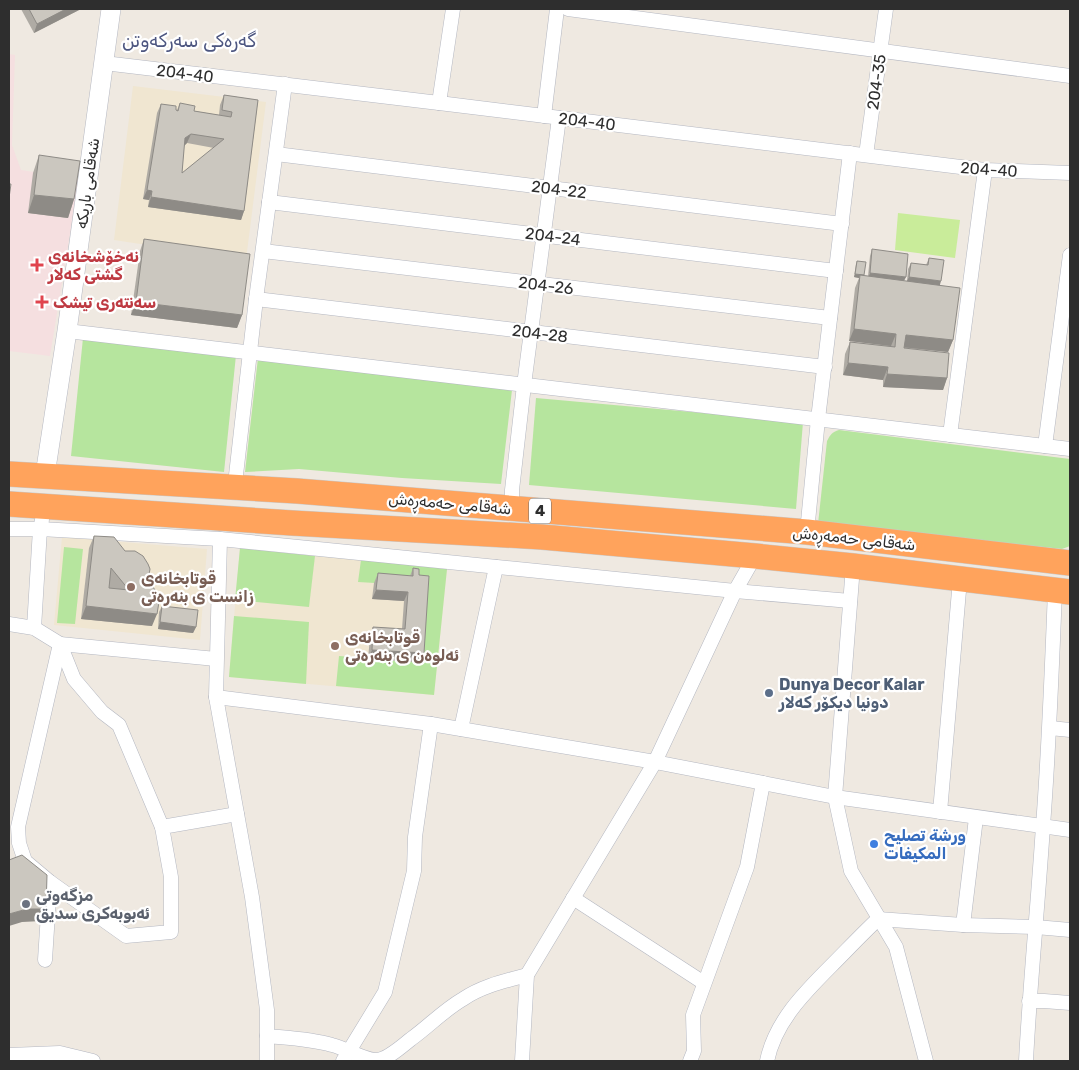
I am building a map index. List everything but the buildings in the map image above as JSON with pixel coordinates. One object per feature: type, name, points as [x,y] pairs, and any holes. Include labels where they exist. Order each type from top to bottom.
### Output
[{"type":"highway","name":"شەقامی حەمەڕەش","points":[[9,474],[297,491],[806,532],[1070,563]]},
{"type":"highway","points":[[292,523],[297,491]]},
{"type":"highway","name":"شەقامی حەمەڕەش","points":[[9,504],[42,518],[292,523],[542,537],[853,566],[1063,591]]},
{"type":"street","name":"شەقامی باریکە","points":[[45,476],[68,331],[111,9]]},
{"type":"street","points":[[440,103],[453,9]]},
{"type":"street","points":[[544,116],[557,9]]},
{"type":"street","points":[[568,9],[1070,76]]},
{"type":"street","name":"204-35","points":[[866,155],[886,9]]},
{"type":"street","name":"204-40","points":[[104,63],[985,170],[1070,173]]},
{"type":"street","points":[[236,487],[256,299],[285,84]]},
{"type":"street","points":[[512,508],[512,490],[524,385],[559,118]]},
{"type":"street","points":[[806,532],[850,153]]},
{"type":"street","name":"204-22","points":[[276,154],[842,224]]},
{"type":"street","points":[[950,435],[985,170]]},
{"type":"street","name":"204-24","points":[[269,202],[836,271]]},
{"type":"street","name":"204-26","points":[[263,251],[830,318]]},
{"type":"street","points":[[1045,446],[1070,254]]},
{"type":"street","name":"204-28","points":[[256,299],[824,367]]},
{"type":"street","points":[[68,331],[1070,449]]},
{"type":"street","points":[[9,529],[42,518],[220,539],[850,600]]},
{"type":"street","points":[[34,628],[42,518]]},
{"type":"street","points":[[220,539],[216,697],[253,906],[267,1010],[267,1061]]},
{"type":"street","points":[[522,1061],[527,975],[655,762],[735,590],[755,556]]},
{"type":"street","points":[[853,566],[835,797],[851,871],[896,947],[926,1061]]},
{"type":"street","points":[[461,730],[496,567]]},
{"type":"street","points":[[940,812],[960,579]]},
{"type":"street","points":[[1026,1061],[1050,728],[1063,591]]},
{"type":"street","points":[[9,624],[34,628],[60,644],[216,659]]},
{"type":"street","points":[[60,644],[74,679],[102,712],[119,725],[162,827],[171,877],[172,932],[126,936],[50,882],[25,861],[13,830],[60,644]]},
{"type":"street","points":[[216,697],[431,724],[655,762],[835,797],[1070,830]]},
{"type":"street","points":[[346,1057],[385,992],[414,871],[414,837],[431,724]]},
{"type":"street","points":[[1050,728],[1070,730]]},
{"type":"street","points":[[690,1061],[694,1051],[693,1015],[747,867],[763,783]]},
{"type":"street","points":[[162,827],[237,814]]},
{"type":"street","points":[[963,925],[976,818]]},
{"type":"street","points":[[45,960],[50,882]]},
{"type":"street","points":[[573,898],[704,983]]},
{"type":"street","points":[[767,1061],[770,1047],[790,1010],[808,989],[878,919],[1070,930]]},
{"type":"street","points":[[267,1036],[335,1045],[346,1057],[376,1060],[385,1058],[464,998],[479,990],[527,975]]},
{"type":"street","points":[[1029,1002],[1070,1003]]},
{"type":"street","points":[[9,1055],[60,1053],[93,1061]]},
{"type":"shaded area","name":"نەخۆشخانەی گشتی کەلار","points":[[9,54],[15,55],[12,145],[21,170],[79,179],[50,356],[9,351]]},
{"type":"shaded area","points":[[133,86],[266,102],[246,260],[114,240]]},
{"type":"shaded area","name":"قوتابخانەی زانست ی بنەرەتی","points":[[62,537],[207,549],[200,640],[54,625]]},
{"type":"shaded area","name":"قوتابخانەی ئەلوەن ی بنەرەتی","points":[[240,548],[447,569],[434,695],[229,677]]},
{"type":"green space","points":[[898,213],[960,220],[955,258],[895,250]]},
{"type":"green space","points":[[83,338],[236,355],[224,472],[71,456]]},
{"type":"green space","points":[[258,358],[512,390],[501,484],[299,469],[245,472]]},
{"type":"green space","points":[[536,398],[803,422],[796,509],[529,485]]},
{"type":"green space","points":[[839,430],[1070,459],[1070,546],[1062,549],[818,524],[827,441],[831,434]]},
{"type":"green space","points":[[64,547],[83,549],[75,624],[57,623]]},
{"type":"green space","points":[[240,548],[315,556],[309,607],[235,600]]},
{"type":"green space","points":[[361,560],[447,569],[434,695],[336,686],[339,656],[420,662],[409,585],[358,582]]},
{"type":"green space","points":[[234,616],[309,622],[306,684],[229,677]]},
{"type":"place","name":"نەخۆشخانەی گشتی کەلار","points":[[37,265]]},
{"type":"place","name":"سەنتەری تیشک","points":[[42,302]]},
{"type":"place","name":"قوتابخانەی زانست ی بنەرەتی","points":[[131,587]]},
{"type":"place","name":"قوتابخانەی ئەلوەن ی بنەرەتی","points":[[335,646]]},
{"type":"place","name":"Dunya Decor Kalar دونیا دیکۆر کەلار","points":[[769,693]]},
{"type":"place","name":"ورشة تصليح المكيفات","points":[[874,844]]},
{"type":"place","name":"مزگەوتی ئەبوبەکری سدیق","points":[[26,904]]},
{"type":"district","name":"گەرەکی سەرکەوتن","points":[[189,40]]}]
